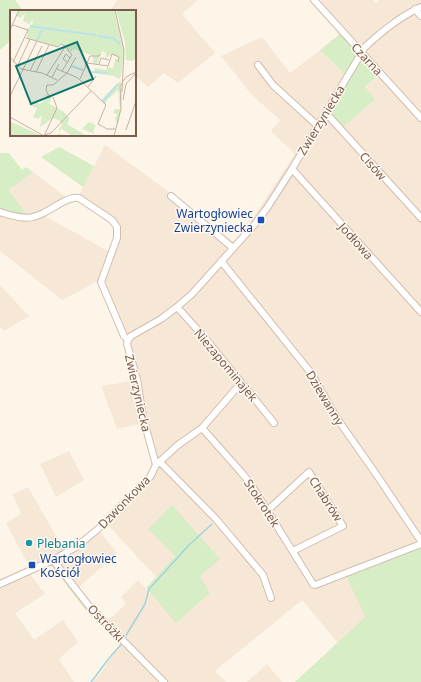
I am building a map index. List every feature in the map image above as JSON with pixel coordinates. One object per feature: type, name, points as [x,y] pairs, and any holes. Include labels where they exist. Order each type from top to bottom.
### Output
[{"type":"street","name":"Czarna","points":[[314,0],[421,118]]},
{"type":"street","name":"Zwierzyniecka","points":[[158,464],[143,417],[137,379],[129,351],[128,340],[131,336],[161,319],[178,307],[192,294],[233,248],[267,208],[326,113],[364,47],[418,8]]},
{"type":"street","points":[[418,8],[421,16]]},
{"type":"street","points":[[258,64],[273,85],[318,126]]},
{"type":"street","name":"Cisów","points":[[326,113],[421,218]]},
{"type":"street","name":"Jodłowa","points":[[292,169],[421,312]]},
{"type":"street","points":[[170,196],[233,248]]},
{"type":"street","points":[[0,212],[21,218],[34,218],[68,199],[78,198],[112,220],[117,227],[117,238],[101,282],[124,336],[128,340]]},
{"type":"street","name":"Dziewanny","points":[[221,261],[311,373],[336,417],[376,474],[421,543]]},
{"type":"street","name":"Niezapominajek","points":[[178,307],[274,423]]},
{"type":"street","name":"Dzwonkowa","points":[[0,584],[53,560],[76,546],[106,523],[150,477],[158,464],[178,445],[202,428],[241,383]]},
{"type":"street","name":"Stokrotek","points":[[202,428],[242,472],[268,510],[313,584],[315,585],[421,543]]},
{"type":"street","points":[[158,464],[216,519],[263,575],[271,598]]},
{"type":"street","name":"Chabrów","points":[[268,510],[308,472],[343,526],[293,551]]},
{"type":"street","name":"Ostróżki","points":[[53,560],[89,606],[164,682]]},
{"type":"shaded area","points":[[117,0],[198,0],[182,14],[215,53],[178,83],[164,73],[148,87],[136,77],[136,10],[111,10]]},
{"type":"shaded area","points":[[320,0],[373,0],[376,3],[379,0],[421,0],[421,4],[394,21],[391,19],[361,46]]},
{"type":"shaded area","points":[[414,13],[421,19],[421,116],[364,52],[383,33]]},
{"type":"shaded area","points":[[262,37],[290,73],[320,50],[346,76],[375,99],[365,88],[379,75],[421,122],[421,544],[345,573],[366,617],[338,643],[302,600],[215,671],[226,682],[167,682],[106,622],[126,604],[121,597],[138,580],[177,623],[175,556],[156,577],[106,523],[156,466],[158,461],[148,422],[117,429],[101,386],[138,380],[130,345],[103,280],[119,226],[79,195],[105,145],[208,221],[236,244],[295,154],[271,131],[280,120],[251,94],[221,56]]},
{"type":"shaded area","points":[[33,172],[66,197],[45,216],[110,252],[98,281],[62,300],[0,251],[0,214],[27,215],[9,190]]},
{"type":"shaded area","points":[[0,285],[29,316],[4,331],[0,327]]},
{"type":"shaded area","points":[[69,451],[84,480],[56,497],[40,464]]},
{"type":"shaded area","points":[[28,487],[64,550],[29,566],[6,523],[21,514],[13,494]]},
{"type":"shaded area","points":[[98,529],[117,553],[76,590],[53,560]]},
{"type":"shaded area","points":[[28,571],[45,594],[15,613],[34,640],[63,620],[78,642],[59,659],[74,682],[0,682],[0,583]]},
{"type":"shaded area","points":[[120,643],[162,682],[93,682],[100,674]]},
{"type":"shaded area","points":[[267,664],[282,682],[247,682]]},
{"type":"green space","points":[[0,0],[15,0],[22,10],[10,10],[10,41],[0,50]]},
{"type":"green space","points":[[341,33],[379,75],[365,87],[375,99],[342,128],[329,113],[346,76],[320,50]]},
{"type":"green space","points":[[59,147],[94,166],[83,187],[41,157]]},
{"type":"green space","points":[[0,153],[9,153],[22,170],[26,167],[33,172],[9,190],[27,215],[0,214]]},
{"type":"green space","points":[[172,505],[220,559],[200,576],[210,593],[176,623],[146,588],[175,556],[148,529]]},
{"type":"green space","points":[[421,546],[421,682],[295,682],[365,617],[346,576]]},
{"type":"green space","points":[[52,565],[56,569],[57,568],[100,621],[98,624],[81,604]]},
{"type":"waterway","points":[[125,637],[145,604],[149,589],[189,545],[212,524]]},
{"type":"waterway","points":[[91,682],[121,645]]},
{"type":"place","name":"Wartogłowiec Zwierzyniecka","points":[[261,220]]},
{"type":"place","name":"Plebania","points":[[29,543]]},
{"type":"place","name":"Wartogłowiec Kościół","points":[[32,565]]}]
